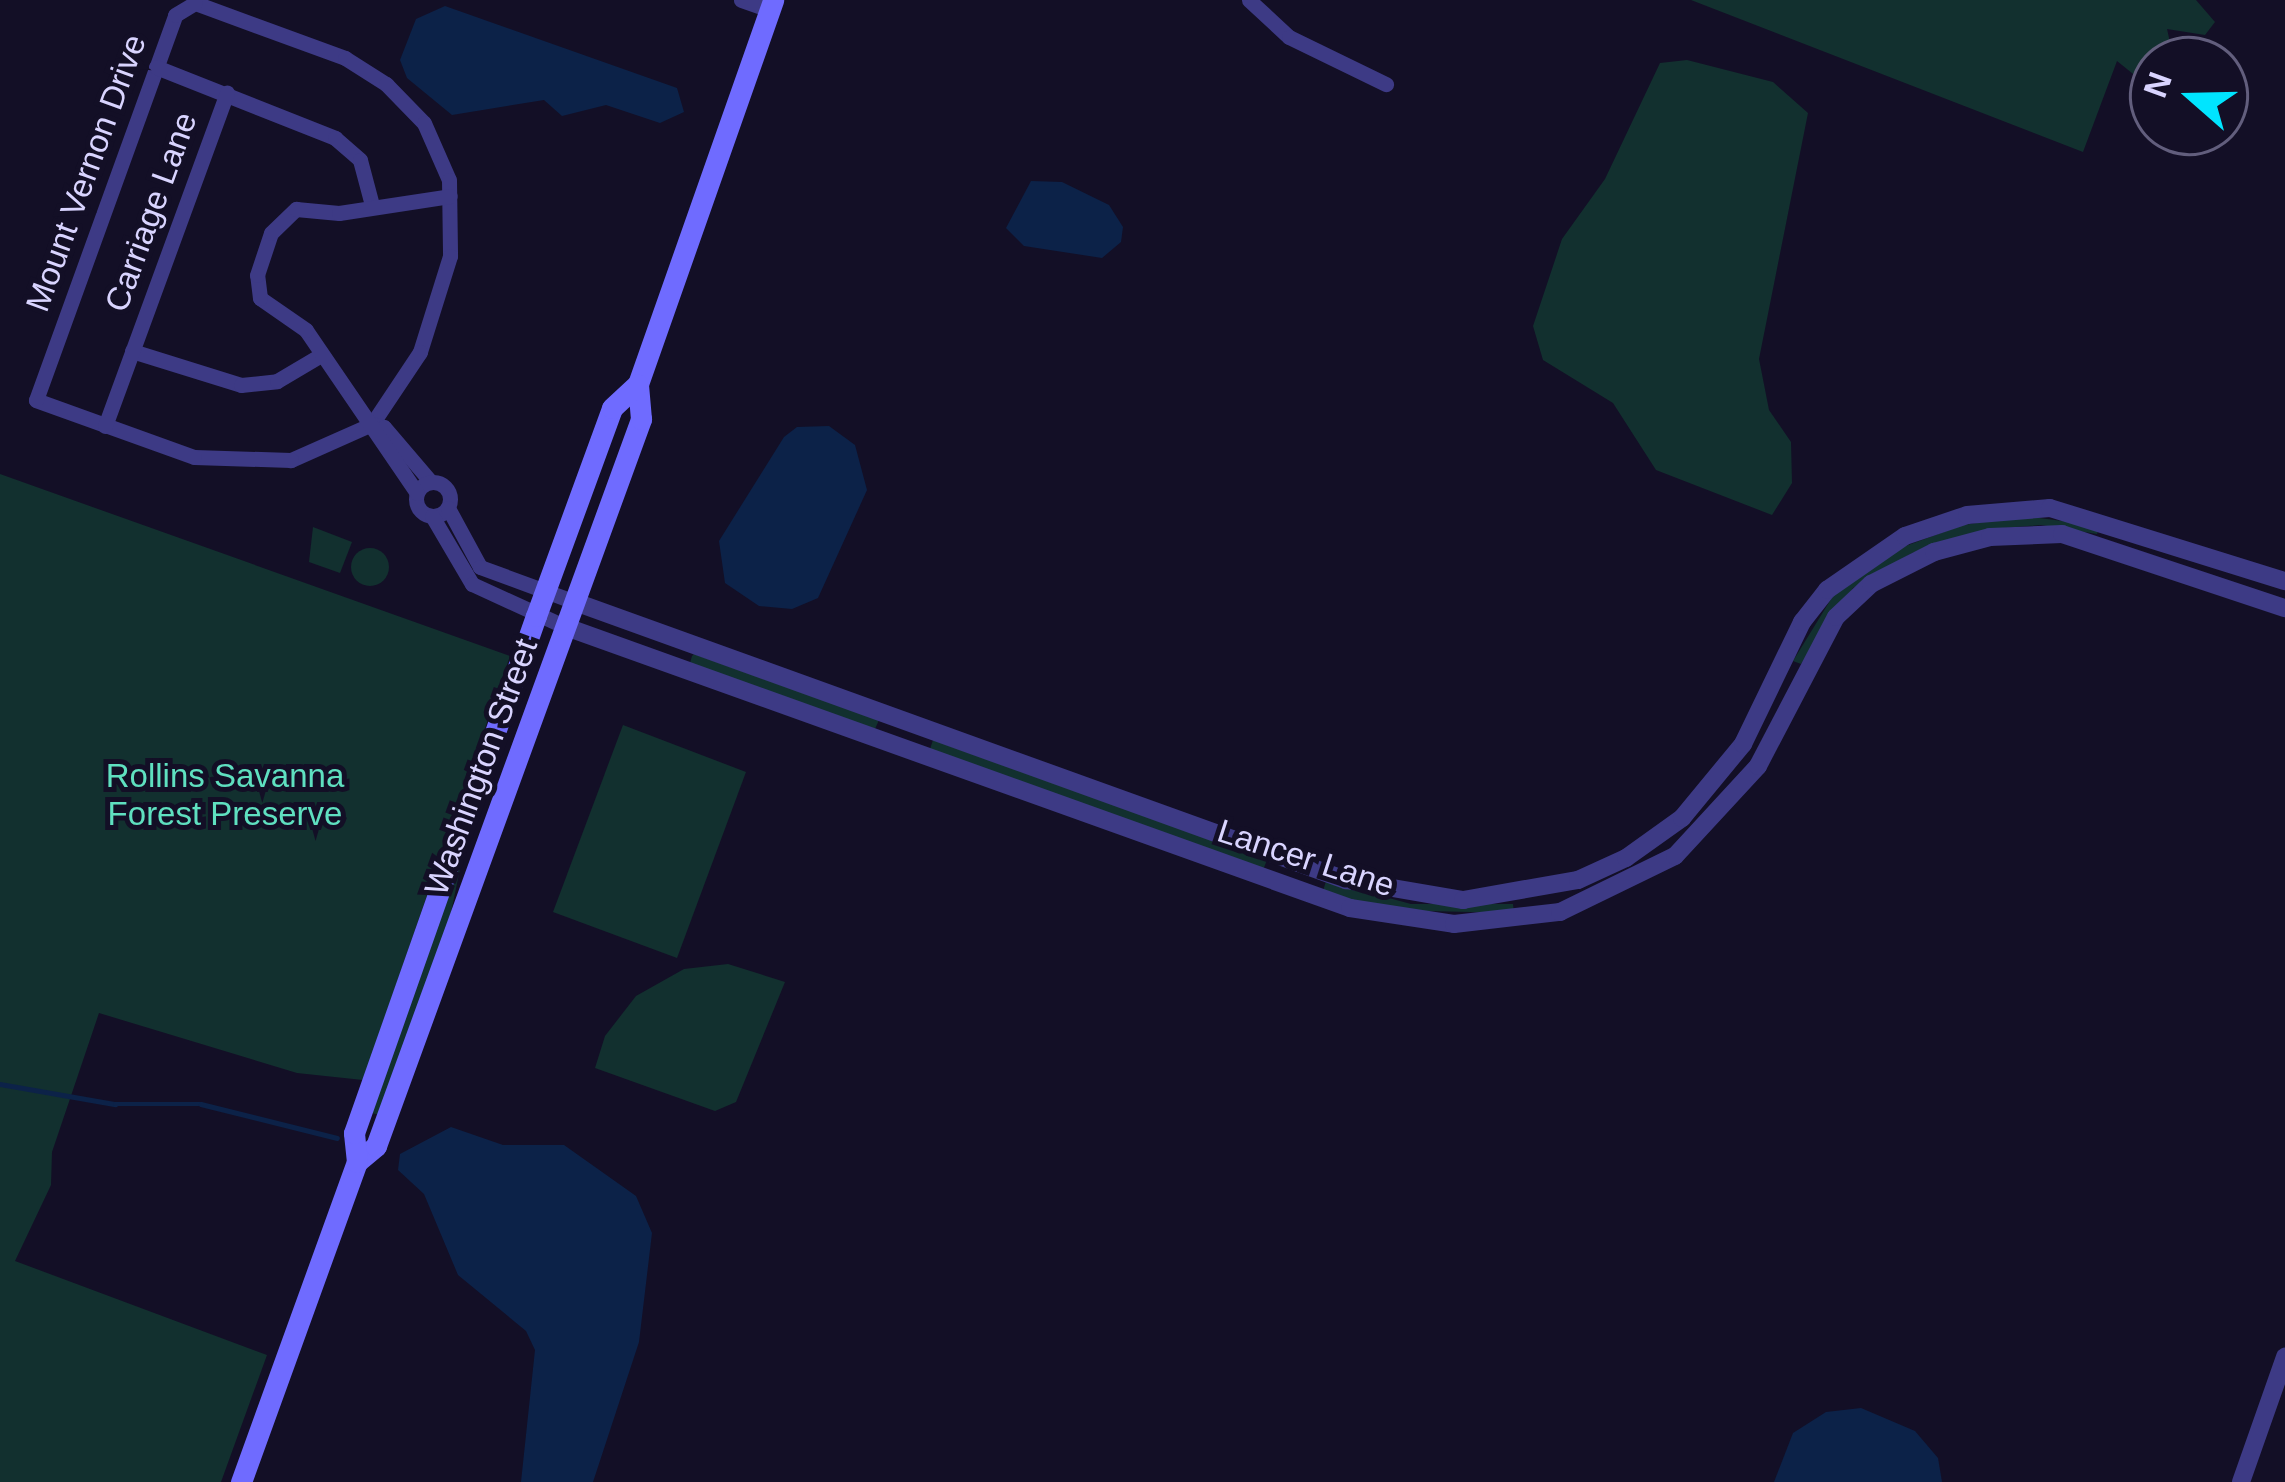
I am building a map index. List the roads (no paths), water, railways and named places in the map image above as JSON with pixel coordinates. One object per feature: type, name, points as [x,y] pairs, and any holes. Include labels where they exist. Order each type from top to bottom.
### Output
[{"type":"main road","name":"Washington Street","points":[[357,1162],[376,1146],[641,419],[638,384],[771,5]]},
{"type":"main road","name":"Washington Street","points":[[241,1482],[357,1162],[355,1132],[545,591],[612,408],[638,384]]},
{"type":"street","points":[[741,0],[771,5]]},
{"type":"street","points":[[1249,0],[1289,37],[1386,84]]},
{"type":"street","name":"Mount Vernon Drive","points":[[196,3],[344,58],[386,84],[424,123],[451,196],[441,296],[420,352],[372,424],[305,456],[251,464],[194,457],[36,400],[156,67],[175,15],[196,3]]},
{"type":"street","name":"Carriage Lane","points":[[156,67],[335,138],[360,160],[372,205]]},
{"type":"street","name":"Carriage Lane","points":[[105,426],[227,93]]},
{"type":"street","points":[[372,205],[451,196]]},
{"type":"street","name":"Lancer Lane","points":[[372,205],[285,214],[260,259],[260,298],[305,330],[424,488],[420,510],[440,512],[480,567],[1346,880],[1463,900],[1578,880],[1670,828],[1743,745],[1802,622],[1827,590],[1905,536],[1966,515],[2050,508],[2285,581]]},
{"type":"street","name":"Carriage Lane","points":[[132,351],[242,385],[278,381],[321,355]]},
{"type":"street","name":"Lancer Lane","points":[[424,488],[446,488],[440,512],[472,584],[536,616],[1350,908],[1469,924],[1576,907],[1675,856],[1758,766],[1836,617],[1871,584],[1934,552],[1990,536],[2062,534],[2285,608]]},
{"type":"street","points":[[2241,1482],[2285,1357]]},
{"type":"water","points":[[445,6],[677,88],[684,112],[660,123],[606,105],[562,116],[544,100],[452,115],[407,78],[400,60],[416,19]]},
{"type":"water","points":[[1031,181],[1062,182],[1109,205],[1123,227],[1121,242],[1102,258],[1024,246],[1006,228]]},
{"type":"water","points":[[829,426],[855,445],[867,490],[818,598],[792,609],[759,606],[725,583],[719,541],[784,437],[797,427]]},
{"type":"water","points":[[451,1127],[503,1145],[564,1145],[636,1196],[652,1233],[639,1342],[593,1482],[521,1482],[535,1350],[526,1331],[458,1275],[424,1194],[398,1170],[400,1154]]},
{"type":"water","points":[[1861,1408],[1915,1431],[1938,1458],[1942,1482],[1774,1482],[1793,1433],[1826,1412]]},
{"type":"waterway","points":[[0,1084],[115,1104],[201,1104],[337,1138]]},
{"type":"park label","name":"Rollins Savanna Forest Preserve","points":[[225,795]]}]
